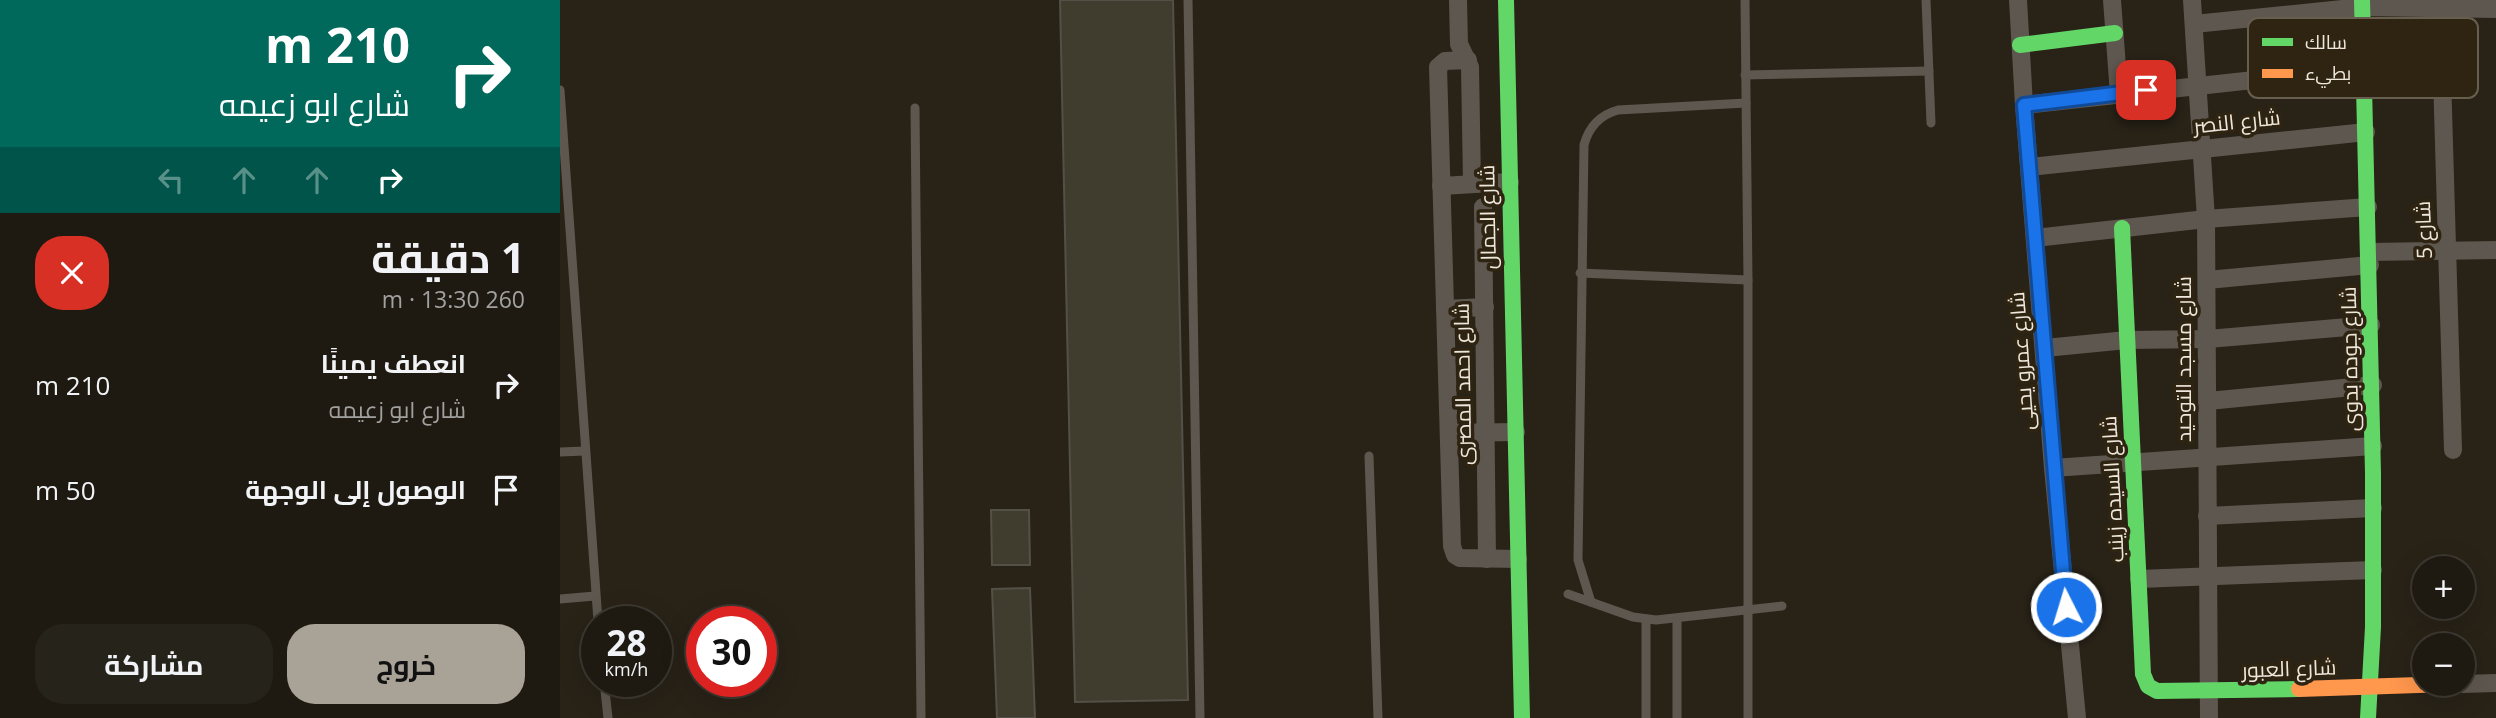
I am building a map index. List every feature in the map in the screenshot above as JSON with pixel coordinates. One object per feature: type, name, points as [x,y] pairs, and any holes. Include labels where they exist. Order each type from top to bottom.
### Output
[{"type":"street","points":[[1458,0],[1459,44],[1468,60],[1470,74],[1472,183]]},
{"type":"street","name":"شارع الجمال","points":[[1506,0],[1522,718]]},
{"type":"street","name":"شارع عمرو يحيى","points":[[2018,0],[2053,468],[2077,718]]},
{"type":"street","points":[[2112,0],[2119,94]]},
{"type":"street","name":"شارع مسجد التوحيد","points":[[2192,0],[2206,219],[2209,718]]},
{"type":"street","points":[[2194,24],[2362,4],[2496,9]]},
{"type":"street","name":"شارع 5","points":[[2440,8],[2440,18]]},
{"type":"street","points":[[2020,45],[2115,33]]},
{"type":"street","points":[[1468,60],[1445,61],[1438,67],[1452,551],[1460,558],[1518,559]]},
{"type":"street","points":[[2024,105],[2248,79]]},
{"type":"street","name":"شارع جوده بدوى","points":[[2365,98],[2373,385],[2373,570],[2368,718]]},
{"type":"street","name":"شارع 5","points":[[2443,98],[2453,450]]},
{"type":"street","name":"شارع النصر","points":[[2029,167],[2366,132]]},
{"type":"street","points":[[1441,186],[1510,182]]},
{"type":"street","name":"شارع احمد المصرى","points":[[1483,207],[1487,559]]},
{"type":"street","points":[[2035,238],[2206,219],[2368,207]]},
{"type":"street","name":"شارع السيده زينب","points":[[2122,228],[2143,674],[2148,686],[2157,691],[2209,692]]},
{"type":"street","points":[[2207,281],[2370,259],[2447,251],[2496,250]]},
{"type":"street","points":[[1445,309],[1485,307]]},
{"type":"street","points":[[2045,348],[2127,341],[2208,339],[2371,325]]},
{"type":"street","points":[[1486,371],[1514,371]]},
{"type":"street","points":[[2208,401],[2373,385]]},
{"type":"street","points":[[1449,433],[1516,432]]},
{"type":"street","points":[[2053,468],[2372,446]]},
{"type":"street","points":[[2207,516],[2373,508]]},
{"type":"street","points":[[2138,579],[2373,570]]},
{"type":"street","points":[[2475,683],[2496,682]]},
{"type":"street","name":"شارع العبور","points":[[2209,692],[2412,685]]},
{"type":"lane","points":[[1188,0],[1200,718]]},
{"type":"lane","points":[[1745,0],[1748,718]]},
{"type":"lane","points":[[1926,0],[1931,123]]},
{"type":"lane","points":[[1745,75],[1929,71]]},
{"type":"lane","points":[[560,90],[596,606]]},
{"type":"lane","points":[[1591,602],[1578,560],[1580,273],[1584,145],[1596,122],[1618,110],[1746,103]]},
{"type":"lane","points":[[915,108],[921,718]]},
{"type":"lane","points":[[1580,273],[1748,280]]},
{"type":"lane","points":[[560,452],[585,451]]},
{"type":"lane","points":[[1369,456],[1378,718]]},
{"type":"lane","points":[[1567,594],[1646,619],[1782,606]]},
{"type":"lane","points":[[560,599],[595,596]]},
{"type":"lane","points":[[1677,618],[1677,718]]},
{"type":"lane","points":[[1646,619],[1646,718]]},
{"type":"lane","points":[[606,697],[608,718]]},
{"type":"building","points":[[1060,0],[1173,0],[1188,700],[1075,702]]},
{"type":"building","points":[[991,510],[1029,510],[1030,565],[992,565]]},
{"type":"building","points":[[1030,588],[1035,718],[997,718],[992,589]]},
{"type":"traffic: fast","points":[[1506,0],[1522,718]]},
{"type":"traffic: fast","points":[[2362,0],[2362,18]]},
{"type":"traffic: fast","points":[[2020,45],[2115,33]]},
{"type":"traffic: fast","points":[[2364,98],[2373,473],[2373,627],[2368,718]]},
{"type":"traffic: fast","points":[[2122,228],[2143,674],[2148,686],[2157,691],[2299,689]]},
{"type":"traffic: slow","points":[[2299,689],[2412,685]]},
{"type":"route","points":[[2066,607],[2024,105],[2146,90]]}]
